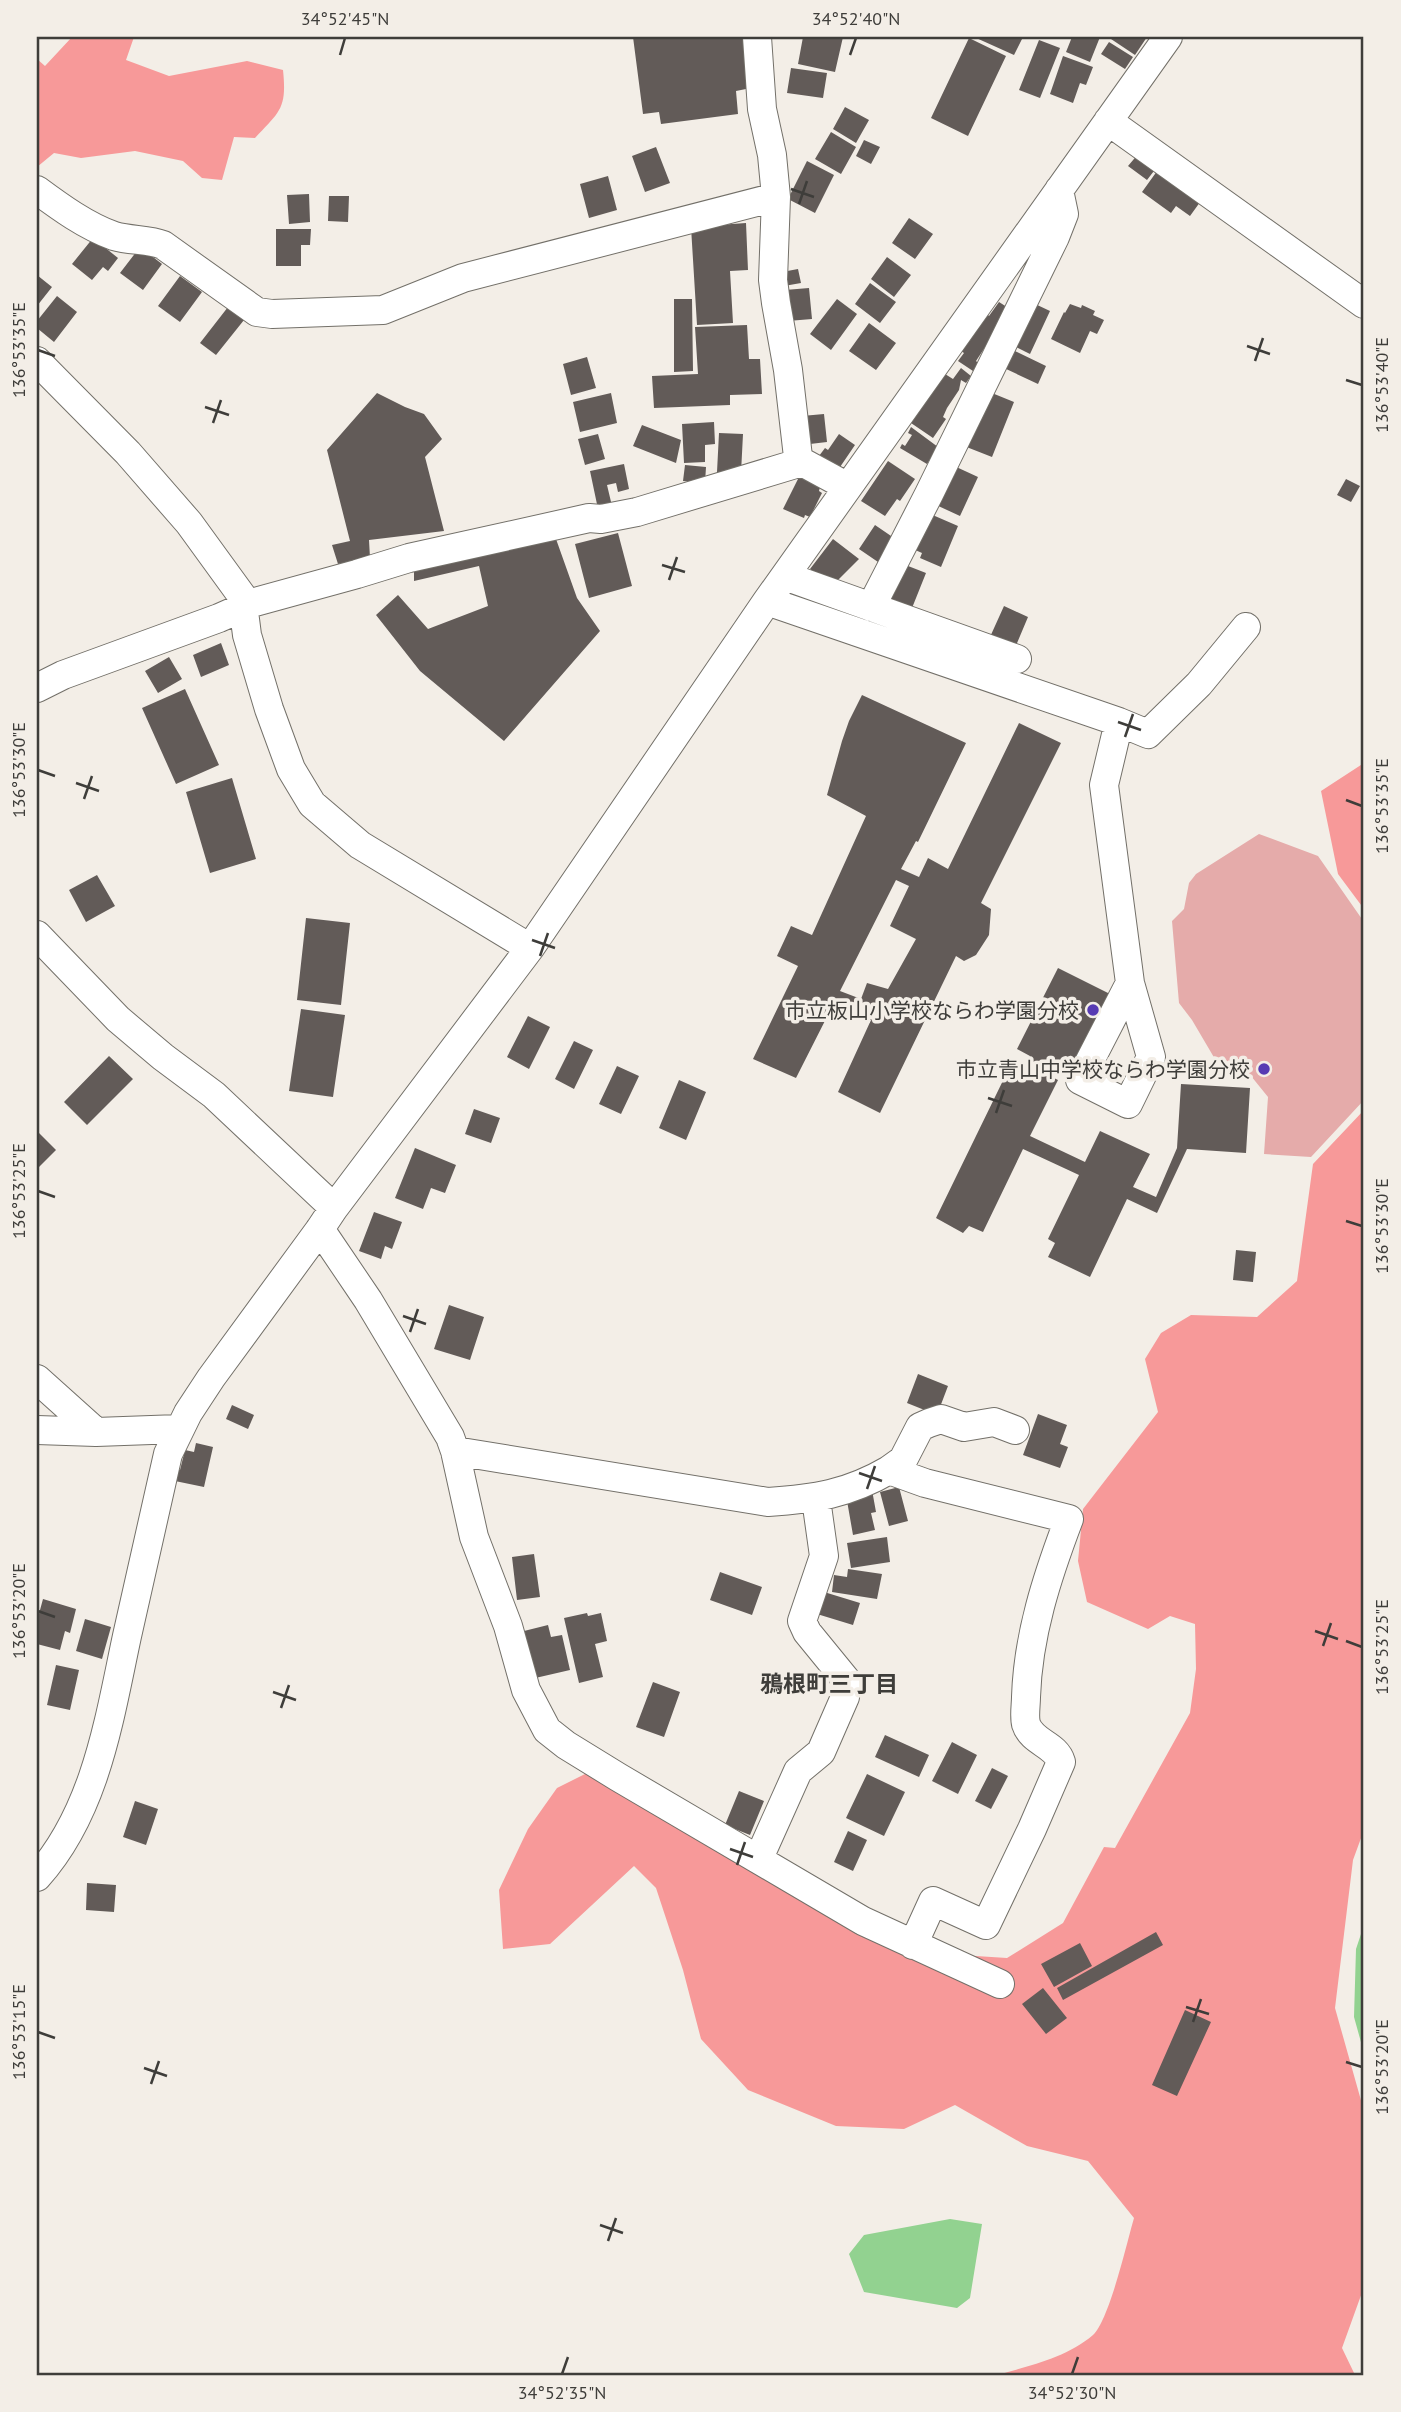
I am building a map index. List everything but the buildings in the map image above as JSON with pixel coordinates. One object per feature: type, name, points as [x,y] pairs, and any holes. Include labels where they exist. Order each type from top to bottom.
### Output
[{"type":"street","points":[[757,37],[762,109],[772,155],[776,197],[775,303],[788,370],[798,457],[802,462],[848,487]]},
{"type":"street","points":[[37,1877],[76,1819],[99,1758],[168,1454],[179,1429],[211,1378],[327,1218],[530,948],[767,601],[1168,37]]},
{"type":"street","points":[[1108,121],[1364,304]]},
{"type":"street","points":[[37,190],[95,228],[116,236],[163,245],[257,312],[272,314],[383,310],[463,278],[776,197]]},
{"type":"street","points":[[870,607],[929,494],[1055,237],[1064,214],[1059,190]]},
{"type":"street","points":[[37,361],[128,453],[189,523],[242,596],[247,635],[269,709],[291,769],[312,804],[360,845],[530,948]]},
{"type":"street","points":[[37,688],[63,675],[219,618],[255,602],[435,551],[589,518],[601,519],[637,512],[802,462]]},
{"type":"street","points":[[785,576],[1017,659]]},
{"type":"street","points":[[767,601],[1148,734],[1199,684],[1246,627]]},
{"type":"street","points":[[1119,722],[1104,785],[1130,983]]},
{"type":"street","points":[[37,935],[118,1019],[163,1058],[214,1095],[327,1218],[374,1311],[455,1451],[474,1537],[509,1626],[526,1690],[547,1730],[618,1777],[863,1921],[1000,1984]]},
{"type":"street","points":[[37,1379],[96,1432]]},
{"type":"street","points":[[455,1451],[768,1502],[816,1499],[868,1483],[903,1460],[920,1427],[941,1419],[964,1427],[993,1422],[1015,1430]]},
{"type":"street","points":[[37,1430],[96,1432],[179,1429]]},
{"type":"street","points":[[889,1470],[925,1483],[1069,1519],[1046,1579],[1026,1689],[1025,1722],[1031,1735],[1059,1754],[1061,1762],[986,1926],[933,1901],[913,1945]]},
{"type":"street","points":[[759,1858],[798,1771],[821,1752],[845,1697],[847,1681],[802,1622],[824,1556],[816,1499]]},
{"type":"shaded area","points":[[72,37],[134,37],[126,60],[169,76],[247,61],[283,70],[282,102],[276,115],[255,138],[234,137],[222,180],[202,178],[183,161],[135,151],[81,158],[54,153],[37,167],[37,59],[45,66]]},
{"type":"shaded area","points":[[1364,763],[1364,909],[1338,874],[1321,791]]},
{"type":"shaded area","points":[[1259,834],[1318,856],[1364,922],[1364,1100],[1311,1157],[1264,1154],[1268,1097],[1247,1071],[1222,1071],[1179,1003],[1172,921],[1184,909],[1189,883],[1196,874]]},
{"type":"shaded area","points":[[1364,1110],[1364,1830],[1353,1860],[1335,2008],[1364,2111],[1364,2287],[1342,2348],[1355,2375],[998,2375],[1071,2350],[1093,2335],[1105,2314],[1134,2218],[1088,2161],[1027,2146],[955,2105],[904,2129],[836,2126],[748,2090],[701,2039],[683,1970],[656,1888],[634,1866],[550,1944],[503,1949],[499,1890],[528,1829],[557,1788],[593,1770],[898,1951],[1007,1958],[1063,1923],[1104,1847],[1115,1848],[1190,1713],[1196,1669],[1195,1624],[1170,1616],[1148,1629],[1087,1602],[1078,1561],[1083,1509],[1158,1412],[1145,1359],[1161,1333],[1191,1315],[1257,1317],[1297,1281],[1313,1164]]},
{"type":"shaded area","points":[[1364,1925],[1364,2053],[1354,2017],[1356,1949]]},
{"type":"shaded area","points":[[950,2219],[982,2224],[970,2298],[957,2308],[864,2292],[849,2254],[864,2235]]},
{"type":"place","name":"市立板山小学校ならわ学園分校","points":[[1093,1010]]},
{"type":"place","name":"市立青山中学校ならわ学園分校","points":[[1264,1069]]},
{"type":"district","name":"鴉根町三丁目","points":[[829,1683]]}]
